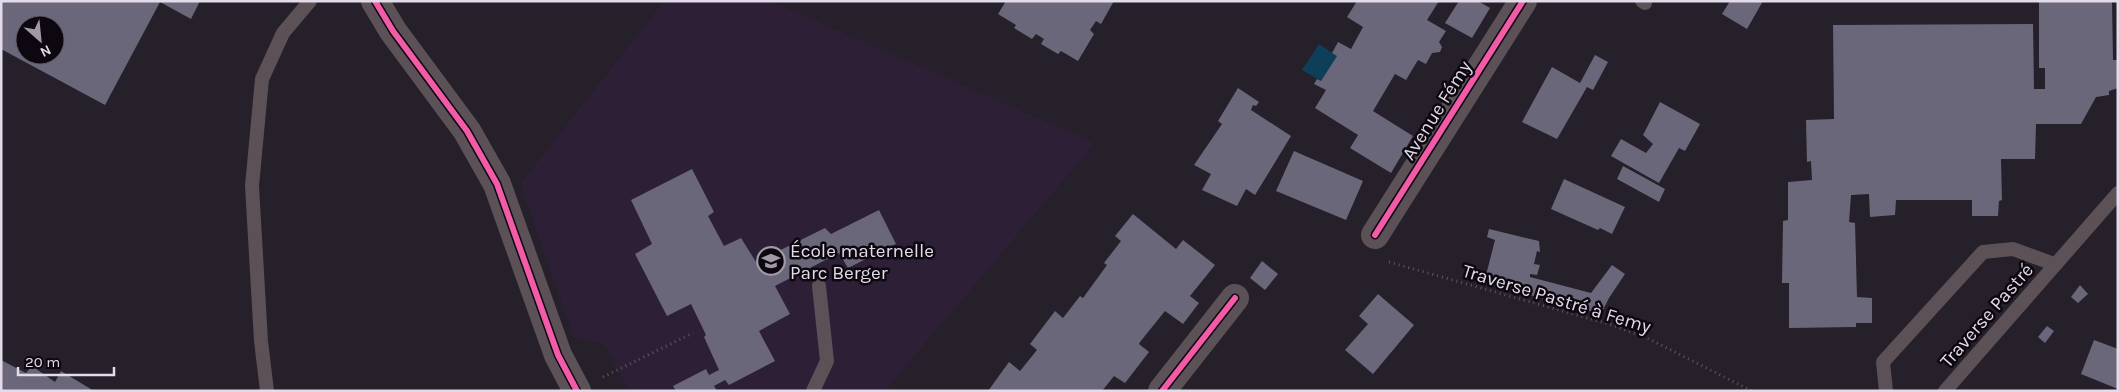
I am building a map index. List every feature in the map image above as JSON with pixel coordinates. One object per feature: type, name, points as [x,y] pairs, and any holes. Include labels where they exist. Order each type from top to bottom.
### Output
[{"type":"street","points":[[375,1],[393,31],[467,131],[498,184],[558,355],[577,391]]},
{"type":"street","name":"Avenue Fémy","points":[[1375,235],[1523,1]]},
{"type":"street","points":[[1162,391],[1235,298]]},
{"type":"lane","points":[[267,391],[261,342],[252,186],[262,79],[283,33],[310,1]]},
{"type":"lane","name":"Traverse Pastré","points":[[1946,391],[2054,264],[2118,193]]},
{"type":"lane","name":"Traverse Pastré","points":[[1886,391],[1883,362],[1983,252],[2013,249],[2054,264]]},
{"type":"lane","points":[[813,391],[827,361],[819,286]]},
{"type":"path","points":[[600,371],[603,378],[693,333]]},
{"type":"shaded area","name":"École maternelle Parc Berger","points":[[664,1],[771,1],[1095,143],[885,391],[629,391],[605,345],[574,338],[520,184]]},
{"type":"water","points":[[1319,44],[1337,56],[1321,81],[1302,70]]},
{"type":"building","points":[[1,1],[200,1],[191,19],[160,2],[105,105],[31,65],[65,65],[65,15],[15,15],[15,57],[1,49]]},
{"type":"building","points":[[1006,1],[1114,1],[1101,24],[1096,21],[1090,30],[1094,34],[1078,61],[1061,51],[1058,54],[1041,44],[1044,39],[1036,34],[1032,39],[1014,28],[1016,25],[998,14]]},
{"type":"building","points":[[1357,1],[1439,1],[1427,20],[1446,31],[1439,42],[1442,47],[1440,52],[1432,53],[1426,64],[1418,60],[1406,80],[1395,74],[1373,111],[1413,136],[1391,173],[1350,148],[1358,135],[1315,108],[1326,90],[1314,84],[1317,79],[1321,81],[1337,56],[1332,53],[1338,42],[1351,49],[1363,27],[1347,17]]},
{"type":"building","points":[[1459,1],[1478,1],[1490,8],[1472,38],[1445,23]]},
{"type":"building","points":[[1730,1],[1763,1],[1747,29],[1722,14]]},
{"type":"building","points":[[2039,1],[2112,1],[2113,60],[2118,60],[2118,88],[2109,91],[2109,95],[2096,97],[2081,124],[2036,124],[2035,159],[2001,159],[2002,200],[1999,201],[1998,216],[1972,216],[1972,200],[1896,200],[1895,215],[1870,217],[1869,194],[1851,195],[1849,222],[1855,223],[1857,297],[1872,298],[1872,323],[1856,323],[1856,327],[1789,328],[1789,283],[1782,283],[1783,221],[1788,220],[1788,182],[1812,180],[1811,161],[1807,162],[1806,120],[1834,119],[1833,25],[2033,24],[2034,89],[2045,89],[2045,68],[2039,68]]},
{"type":"building","points":[[1595,55],[1608,62],[1593,90],[1587,87],[1557,139],[1522,122],[1552,67],[1580,83]]},
{"type":"building","points":[[1238,88],[1259,102],[1256,106],[1253,105],[1251,110],[1291,136],[1255,195],[1246,189],[1237,206],[1202,190],[1211,174],[1194,165],[1222,124],[1218,121]]},
{"type":"building","points":[[1660,102],[1700,124],[1685,151],[1679,148],[1659,183],[1611,156],[1621,139],[1646,153],[1653,144],[1643,135]]},
{"type":"building","points":[[1294,151],[1363,181],[1346,220],[1276,191]]},
{"type":"building","points":[[1623,166],[1665,189],[1659,202],[1617,179]]},
{"type":"building","points":[[692,169],[714,212],[708,216],[724,246],[741,238],[756,262],[825,228],[831,234],[879,210],[896,244],[848,268],[839,253],[775,286],[790,314],[759,331],[775,361],[729,385],[725,380],[714,386],[717,391],[676,391],[673,386],[706,369],[709,375],[719,370],[704,337],[706,335],[691,304],[667,316],[635,254],[652,244],[631,200]]},
{"type":"building","points":[[1564,179],[1625,207],[1612,234],[1600,228],[1598,230],[1551,209]]},
{"type":"building","points":[[1133,214],[1176,249],[1183,240],[1215,265],[1190,296],[1199,303],[1183,324],[1165,311],[1140,342],[1139,344],[1149,352],[1125,383],[1114,376],[1102,391],[988,391],[1009,362],[1020,371],[1037,350],[1030,344],[1055,311],[1063,318],[1080,296],[1083,298],[1107,265],[1104,263],[1121,241],[1115,236]]},
{"type":"building","points":[[1489,229],[1539,241],[1540,252],[1537,251],[1534,264],[1540,265],[1537,275],[1530,274],[1530,277],[1591,293],[1612,265],[1625,274],[1601,314],[1484,283],[1495,240],[1487,237]]},
{"type":"building","points":[[1262,261],[1278,274],[1265,290],[1250,278]]},
{"type":"building","points":[[2080,285],[2088,294],[2078,303],[2071,297]]},
{"type":"building","points":[[1378,294],[1414,325],[1373,374],[1345,350],[1368,324],[1359,316]]},
{"type":"building","points":[[2047,326],[2054,331],[2045,343],[2038,337]]},
{"type":"building","points":[[2094,340],[2118,349],[2118,389],[2081,374]]},
{"type":"building","points":[[1,360],[26,373],[32,366],[55,382],[61,371],[94,391],[1,391]]},
{"type":"cycle path","points":[[375,1],[393,31],[467,131],[497,184],[558,355],[577,391]]},
{"type":"cycle path","points":[[1375,235],[1523,1]]},
{"type":"cycle path","points":[[1162,391],[1235,298]]},
{"type":"place","name":"École maternelle Parc Berger","points":[[771,261]]}]
